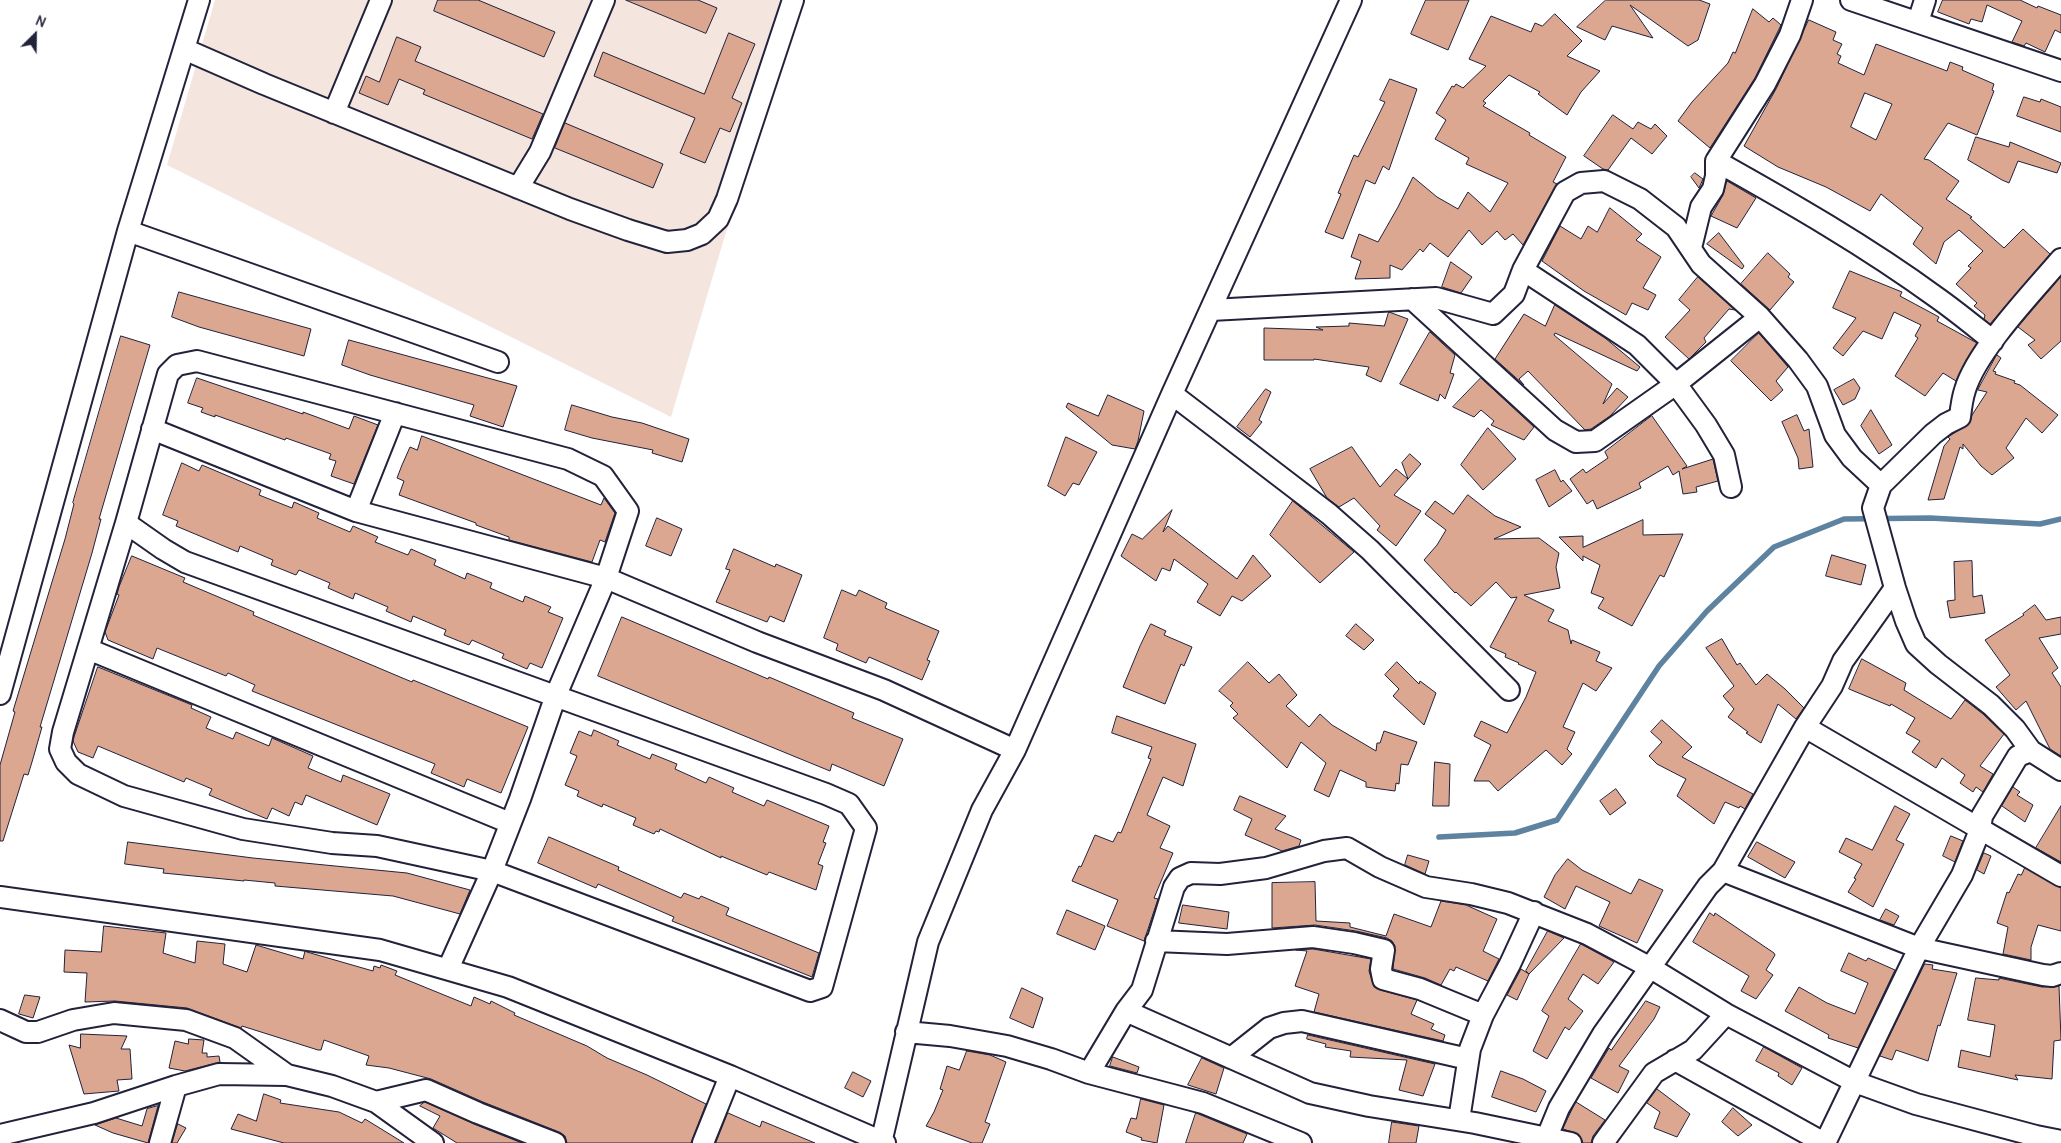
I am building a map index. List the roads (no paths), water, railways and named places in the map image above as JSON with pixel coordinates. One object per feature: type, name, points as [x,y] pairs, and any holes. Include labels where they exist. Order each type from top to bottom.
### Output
[{"type":"street","points":[[0,694],[128,231],[199,0]]},
{"type":"street","points":[[334,113],[381,0]]},
{"type":"street","points":[[518,188],[540,152],[604,0]]},
{"type":"street","points":[[184,48],[334,113],[518,188],[578,212],[667,242],[687,240],[702,234],[718,219],[727,199],[793,0]]},
{"type":"street","points":[[0,897],[380,950],[508,987],[730,1076],[882,1142],[928,942],[982,810],[1015,750],[1172,394],[1351,0]]},
{"type":"street","points":[[1691,248],[1701,207],[1713,189],[1716,176],[1716,161],[1765,84],[1790,35],[1802,0]]},
{"type":"street","points":[[1851,0],[2061,71]]},
{"type":"street","points":[[1918,22],[1924,0]]},
{"type":"street","points":[[1716,161],[1795,204],[1890,265],[1936,297],[1993,341]]},
{"type":"street","points":[[1211,310],[1436,298],[1493,314],[1514,294],[1523,270],[1565,192],[1581,183],[1604,181],[1640,199],[1676,227],[1701,264],[1760,317],[1798,360],[1817,386],[1835,434],[1852,458],[1881,485]]},
{"type":"street","points":[[128,231],[498,362]]},
{"type":"street","points":[[2061,259],[1993,341],[1977,365],[1965,390],[1960,417],[1933,434],[1881,485],[1873,508],[1895,588],[1916,644],[1938,664],[1991,705],[2015,729],[2032,751],[2061,770]]},
{"type":"street","points":[[1523,270],[1637,345],[1676,384],[1706,425],[1724,455],[1731,487]]},
{"type":"street","points":[[1412,299],[1555,430],[1576,442],[1595,441],[1676,384],[1760,317]]},
{"type":"street","points":[[126,523],[185,562],[556,695],[816,790],[849,804],[866,828],[822,988],[810,991],[492,871],[377,846],[332,843],[243,829],[124,796],[78,774],[66,762],[60,749],[62,732],[126,523],[168,374],[178,365],[197,361],[568,459],[603,476],[628,510],[606,578],[556,695],[492,871],[448,969]]},
{"type":"street","points":[[1172,394],[1329,514],[1370,550],[1509,690]]},
{"type":"street","points":[[356,510],[396,413]]},
{"type":"street","points":[[152,429],[356,510],[606,578],[757,642],[884,690],[1015,750]]},
{"type":"street","points":[[1547,1137],[1559,1108],[1603,1034],[1708,886],[1723,871],[1805,727],[1832,686],[1843,661],[1895,588]]},
{"type":"street","points":[[88,649],[510,822]]},
{"type":"street","points":[[1805,727],[2061,876]]},
{"type":"street","points":[[1675,1060],[1824,1143],[1920,948],[1962,875],[1980,830],[1982,816],[2018,756],[2032,751]]},
{"type":"street","points":[[1089,1073],[1126,1011],[1142,990],[1153,958],[1156,940],[1174,887],[1180,878],[1190,873],[1220,874],[1266,868],[1324,851],[1347,848],[1380,867],[1426,887],[1470,894],[1508,903],[1587,934],[1651,968],[1726,1014],[1855,1082],[1916,1104],[2061,1141]]},
{"type":"street","points":[[1723,871],[1920,948],[2042,975],[2052,976],[2061,973]]},
{"type":"street","points":[[1459,1120],[1470,1049],[1483,1015],[1510,964],[1534,912]]},
{"type":"street","points":[[1156,940],[1226,944],[1313,937],[1354,943],[1384,950],[1381,969],[1383,979],[1420,990],[1483,1015]]},
{"type":"street","points":[[1126,1011],[1310,1093],[1370,1106],[1459,1120],[1571,1143]]},
{"type":"street","points":[[0,1020],[26,1032],[38,1032],[73,1020],[114,1013],[186,1020],[235,1038],[286,1075]]},
{"type":"street","points":[[1604,1143],[1654,1073],[1693,1050],[1726,1014]]},
{"type":"street","points":[[1231,1058],[1269,1028],[1284,1023],[1302,1021],[1468,1059]]},
{"type":"street","points":[[906,1032],[950,1036],[1007,1046],[1089,1073],[1203,1103],[1301,1143]]},
{"type":"street","points":[[5,1130],[94,1113],[219,1074],[286,1075],[332,1086],[376,1102],[432,1143]]},
{"type":"street","points":[[702,1143],[730,1076]]},
{"type":"street","points":[[160,1143],[176,1086]]},
{"type":"street","points":[[376,1102],[426,1090],[478,1113],[555,1143]]},
{"type":"waterway","points":[[1439,837],[1515,833],[1557,820],[1659,666],[1707,611],[1774,547],[1844,519],[1930,518],[2040,524],[2061,519]]}]
